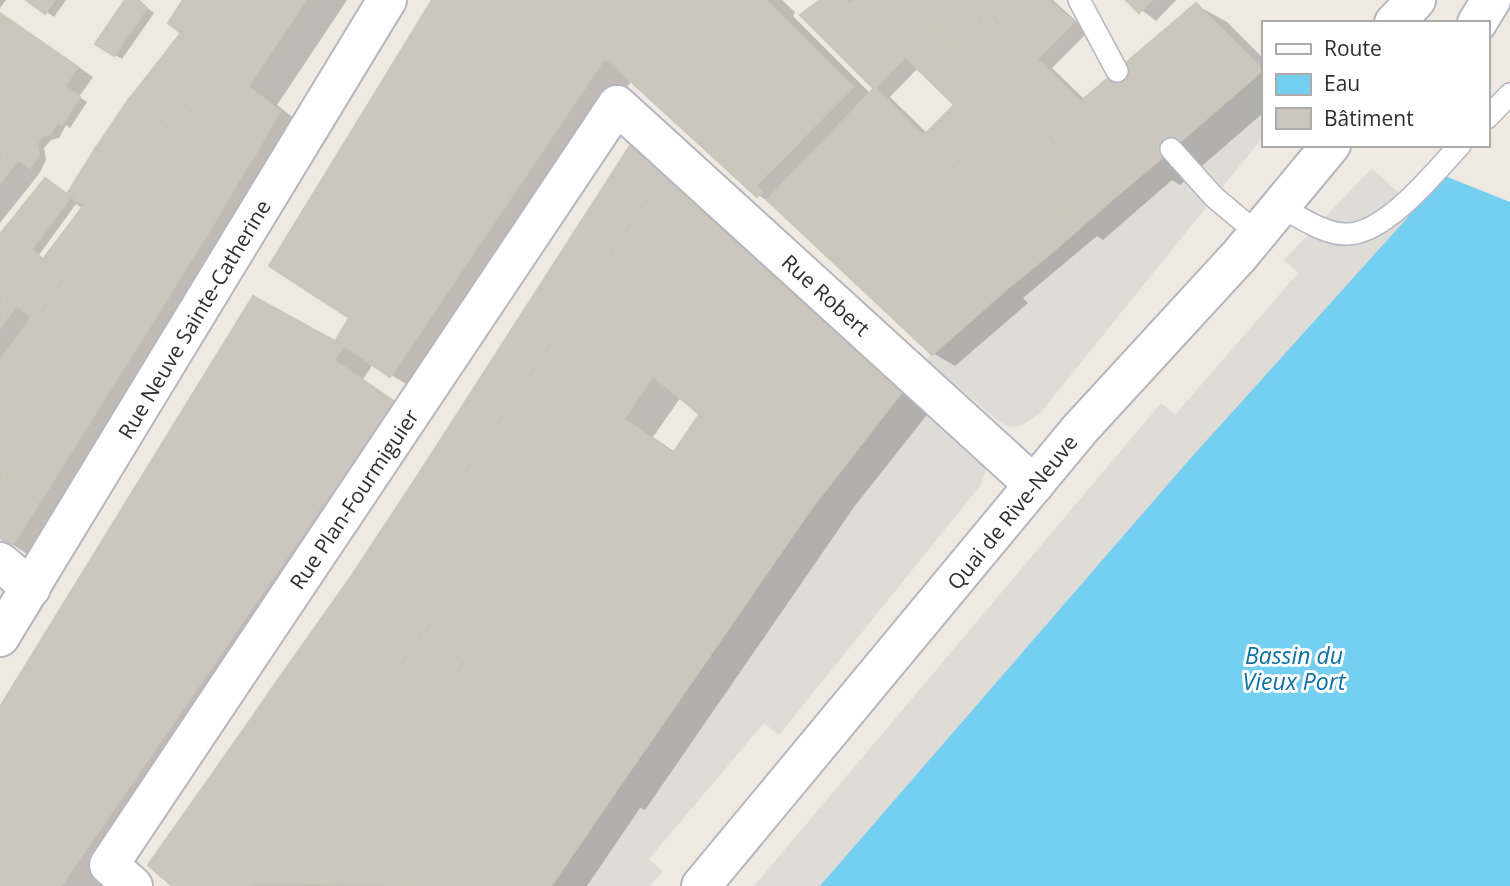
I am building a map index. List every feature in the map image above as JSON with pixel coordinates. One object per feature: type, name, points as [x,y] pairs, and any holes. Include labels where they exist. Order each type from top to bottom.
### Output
[{"type":"street","name":"Rue Neuve Sainte-Catherine","points":[[0,636],[387,0]]},
{"type":"street","points":[[1396,21],[1416,0]]},
{"type":"street","points":[[1478,21],[1491,0]]},
{"type":"street","name":"Rue Robert","points":[[617,105],[1034,485]]},
{"type":"street","name":"Rue Plan-Fourmiguier","points":[[133,886],[109,865],[617,105]]},
{"type":"street","name":"Quai de Rive-Neuve","points":[[701,886],[1080,429],[1269,220],[1329,147]]},
{"type":"street","points":[[0,562],[31,588]]},
{"type":"lane","points":[[1080,0],[1117,71]]},
{"type":"lane","points":[[1489,116],[1510,94]]},
{"type":"lane","points":[[1171,149],[1214,197],[1269,220],[1347,234],[1373,226],[1407,200],[1458,147]]},
{"type":"shaded area","points":[[1262,71],[1262,138],[1041,412],[1023,425],[1009,427],[998,421],[926,359]]},
{"type":"shaded area","points":[[1372,168],[1417,210],[1049,622],[821,886],[754,886],[1161,403],[1175,415],[1298,273],[1284,260]]},
{"type":"shaded area","points":[[907,386],[981,453],[986,470],[980,486],[779,735],[764,723],[649,859],[663,871],[650,886],[551,886],[824,490]]},
{"type":"water","name":"Bassin du Vieux Port","points":[[1445,176],[1510,202],[1510,886],[820,886],[1189,460]]},
{"type":"building","points":[[26,0],[55,0],[45,14]]},
{"type":"building","points":[[125,0],[138,0],[147,8],[114,56],[95,44]]},
{"type":"building","points":[[183,0],[306,0],[248,86],[168,23]]},
{"type":"building","points":[[432,0],[542,0],[605,58],[390,377],[336,340],[349,318],[269,266]]},
{"type":"building","points":[[542,0],[766,0],[853,87],[756,186],[762,192],[757,197]]},
{"type":"building","points":[[820,0],[846,0],[905,57],[874,89],[800,15]]},
{"type":"building","points":[[853,0],[907,0],[1113,199],[1080,228],[850,3]]},
{"type":"building","points":[[907,0],[976,0],[987,11],[979,21],[989,30],[998,21],[1149,169],[1113,199]]},
{"type":"building","points":[[976,0],[1049,0],[1074,22],[1037,59]]},
{"type":"building","points":[[1126,0],[1152,0],[1139,13]]},
{"type":"building","points":[[1196,3],[1262,69],[1149,169],[1081,101]]},
{"type":"building","points":[[987,11],[998,21],[989,30],[979,21]]},
{"type":"building","points":[[0,13],[78,67],[46,114],[0,81]]},
{"type":"building","points":[[180,34],[280,111],[255,155],[145,79]]},
{"type":"building","points":[[145,79],[255,155],[240,179],[129,99]]},
{"type":"building","points":[[0,81],[45,113],[23,145],[0,129]]},
{"type":"building","points":[[65,86],[80,97],[62,125],[46,114]]},
{"type":"building","points":[[875,87],[934,147],[900,180],[1007,289],[932,355],[767,200]]},
{"type":"building","points":[[129,99],[240,179],[210,230],[95,149]]},
{"type":"building","points":[[954,105],[1080,228],[1044,259],[923,136]]},
{"type":"building","points":[[45,113],[58,122],[51,134],[43,136],[37,144],[39,155],[30,168],[0,148],[0,129],[23,145]]},
{"type":"building","points":[[631,144],[664,175],[452,493],[420,472]]},
{"type":"building","points":[[934,147],[1044,259],[1007,289],[900,180]]},
{"type":"building","points":[[0,148],[18,161],[0,183]]},
{"type":"building","points":[[95,149],[210,230],[183,273],[67,194]]},
{"type":"building","points":[[662,175],[768,272],[669,389],[653,376],[624,419],[673,453],[699,415],[811,509],[693,680],[553,565],[452,493]]},
{"type":"building","points":[[45,178],[71,197],[32,249],[5,228]]},
{"type":"building","points":[[84,205],[183,273],[143,338],[43,259]]},
{"type":"building","points":[[5,228],[43,259],[11,300],[0,291],[0,234]]},
{"type":"building","points":[[43,259],[65,277],[35,321],[11,300]]},
{"type":"building","points":[[768,272],[901,393],[811,509],[669,389]]},
{"type":"building","points":[[65,277],[143,338],[113,385],[35,321]]},
{"type":"building","points":[[0,291],[18,305],[0,328]]},
{"type":"building","points":[[253,296],[344,346],[334,360],[394,402],[61,886],[0,886],[0,707]]},
{"type":"building","points":[[31,318],[113,385],[65,462],[0,405],[0,360]]},
{"type":"building","points":[[0,405],[65,462],[40,502],[0,468]]},
{"type":"building","points":[[0,468],[40,502],[11,548],[0,538]]},
{"type":"building","points":[[420,472],[503,529],[425,631],[419,632],[350,578]]},
{"type":"building","points":[[503,529],[553,565],[461,678],[456,673],[464,661],[425,631]]},
{"type":"building","points":[[553,565],[693,680],[614,794],[461,678]]},
{"type":"building","points":[[350,578],[419,632],[425,631],[344,742],[275,684]]},
{"type":"building","points":[[425,631],[464,661],[456,673],[614,794],[551,886],[230,886],[344,742]]},
{"type":"building","points":[[275,684],[344,742],[316,777],[251,719]]},
{"type":"building","points":[[251,719],[316,777],[230,886],[172,886],[148,865]]}]
